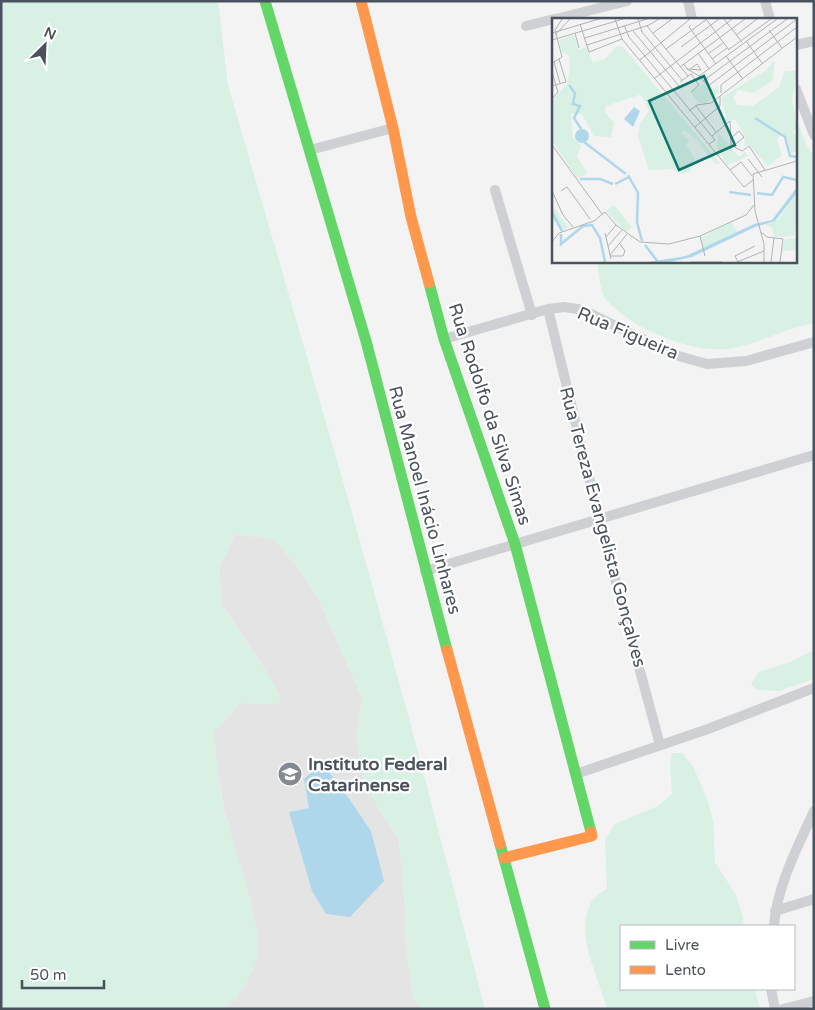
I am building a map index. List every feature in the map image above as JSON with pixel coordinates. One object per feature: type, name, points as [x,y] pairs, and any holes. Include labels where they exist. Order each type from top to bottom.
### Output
[{"type":"main road","name":"Rua Manoel Inácio Linhares","points":[[265,1],[366,342],[425,571],[545,1009]]},
{"type":"main road","name":"Rua Rodolfo da Silva Simas","points":[[360,1],[393,128],[411,217],[444,339],[515,544],[592,836],[504,858]]},
{"type":"street","points":[[559,18],[627,1]]},
{"type":"street","points":[[688,1],[692,18]]},
{"type":"street","points":[[765,1],[770,18]]},
{"type":"street","points":[[526,26],[552,20]]},
{"type":"street","points":[[798,45],[814,41]]},
{"type":"street","points":[[798,94],[814,135]]},
{"type":"street","points":[[310,150],[393,128]]},
{"type":"street","points":[[495,190],[532,315]]},
{"type":"street","name":"Rua Figueira","points":[[444,339],[548,309],[565,307],[583,310],[675,354],[706,364],[746,361],[814,342]]},
{"type":"street","name":"Rua Tereza Evangelista Gonçalves","points":[[548,309],[599,519],[660,745]]},
{"type":"street","points":[[425,571],[814,455]]},
{"type":"street","points":[[576,774],[708,728],[814,688]]},
{"type":"street","points":[[774,925],[775,911],[790,863],[814,811]]},
{"type":"street","points":[[775,911],[814,899]]},
{"type":"street","points":[[770,990],[775,1009]]},
{"type":"street","points":[[783,1009],[814,1001]]},
{"type":"shaded area","name":"Instituto Federal Catarinense","points":[[235,534],[274,539],[300,570],[320,602],[362,698],[357,739],[363,778],[381,813],[399,840],[406,918],[407,957],[413,996],[422,1009],[223,1009],[237,997],[250,903],[224,810],[217,770],[214,732],[240,703],[277,704],[281,698],[264,668],[222,604],[219,568]]},
{"type":"green space","points":[[1,1],[218,1],[228,85],[349,502],[410,722],[485,1009],[422,1009],[413,996],[407,957],[406,918],[399,840],[381,813],[363,778],[357,739],[362,698],[320,602],[300,570],[274,539],[235,534],[219,568],[222,604],[264,668],[281,698],[277,704],[240,703],[214,732],[216,762],[224,811],[247,886],[256,928],[257,959],[251,974],[236,998],[223,1009],[1,1009]]},
{"type":"green space","points":[[798,124],[807,146],[814,156],[814,323],[793,328],[743,346],[718,349],[701,348],[682,344],[664,337],[630,320],[605,298],[597,262],[798,262]]},
{"type":"green space","points":[[814,650],[814,679],[779,691],[757,690],[751,684],[759,672],[790,662]]},
{"type":"green space","points":[[672,753],[682,753],[693,766],[708,801],[713,821],[715,862],[736,895],[744,925],[620,925],[620,990],[755,990],[760,1009],[607,1009],[589,955],[585,926],[587,913],[592,901],[607,888],[605,840],[615,824],[658,806],[672,794],[670,767]]},
{"type":"water","points":[[316,768],[327,769],[371,831],[384,881],[350,917],[326,914],[312,891],[289,812],[309,808],[304,779]]},
{"type":"traffic: fast","points":[[265,1],[366,341],[447,650]]},
{"type":"traffic: fast","points":[[429,283],[444,339],[515,544],[591,832]]},
{"type":"traffic: fast","points":[[500,844],[545,1009]]},
{"type":"traffic: slow","points":[[361,1],[393,128],[411,217],[429,283]]},
{"type":"traffic: slow","points":[[447,650],[500,844]]},
{"type":"traffic: slow","points":[[504,858],[592,836],[591,832]]},
{"type":"place","name":"Instituto Federal Catarinense","points":[[290,774]]}]
